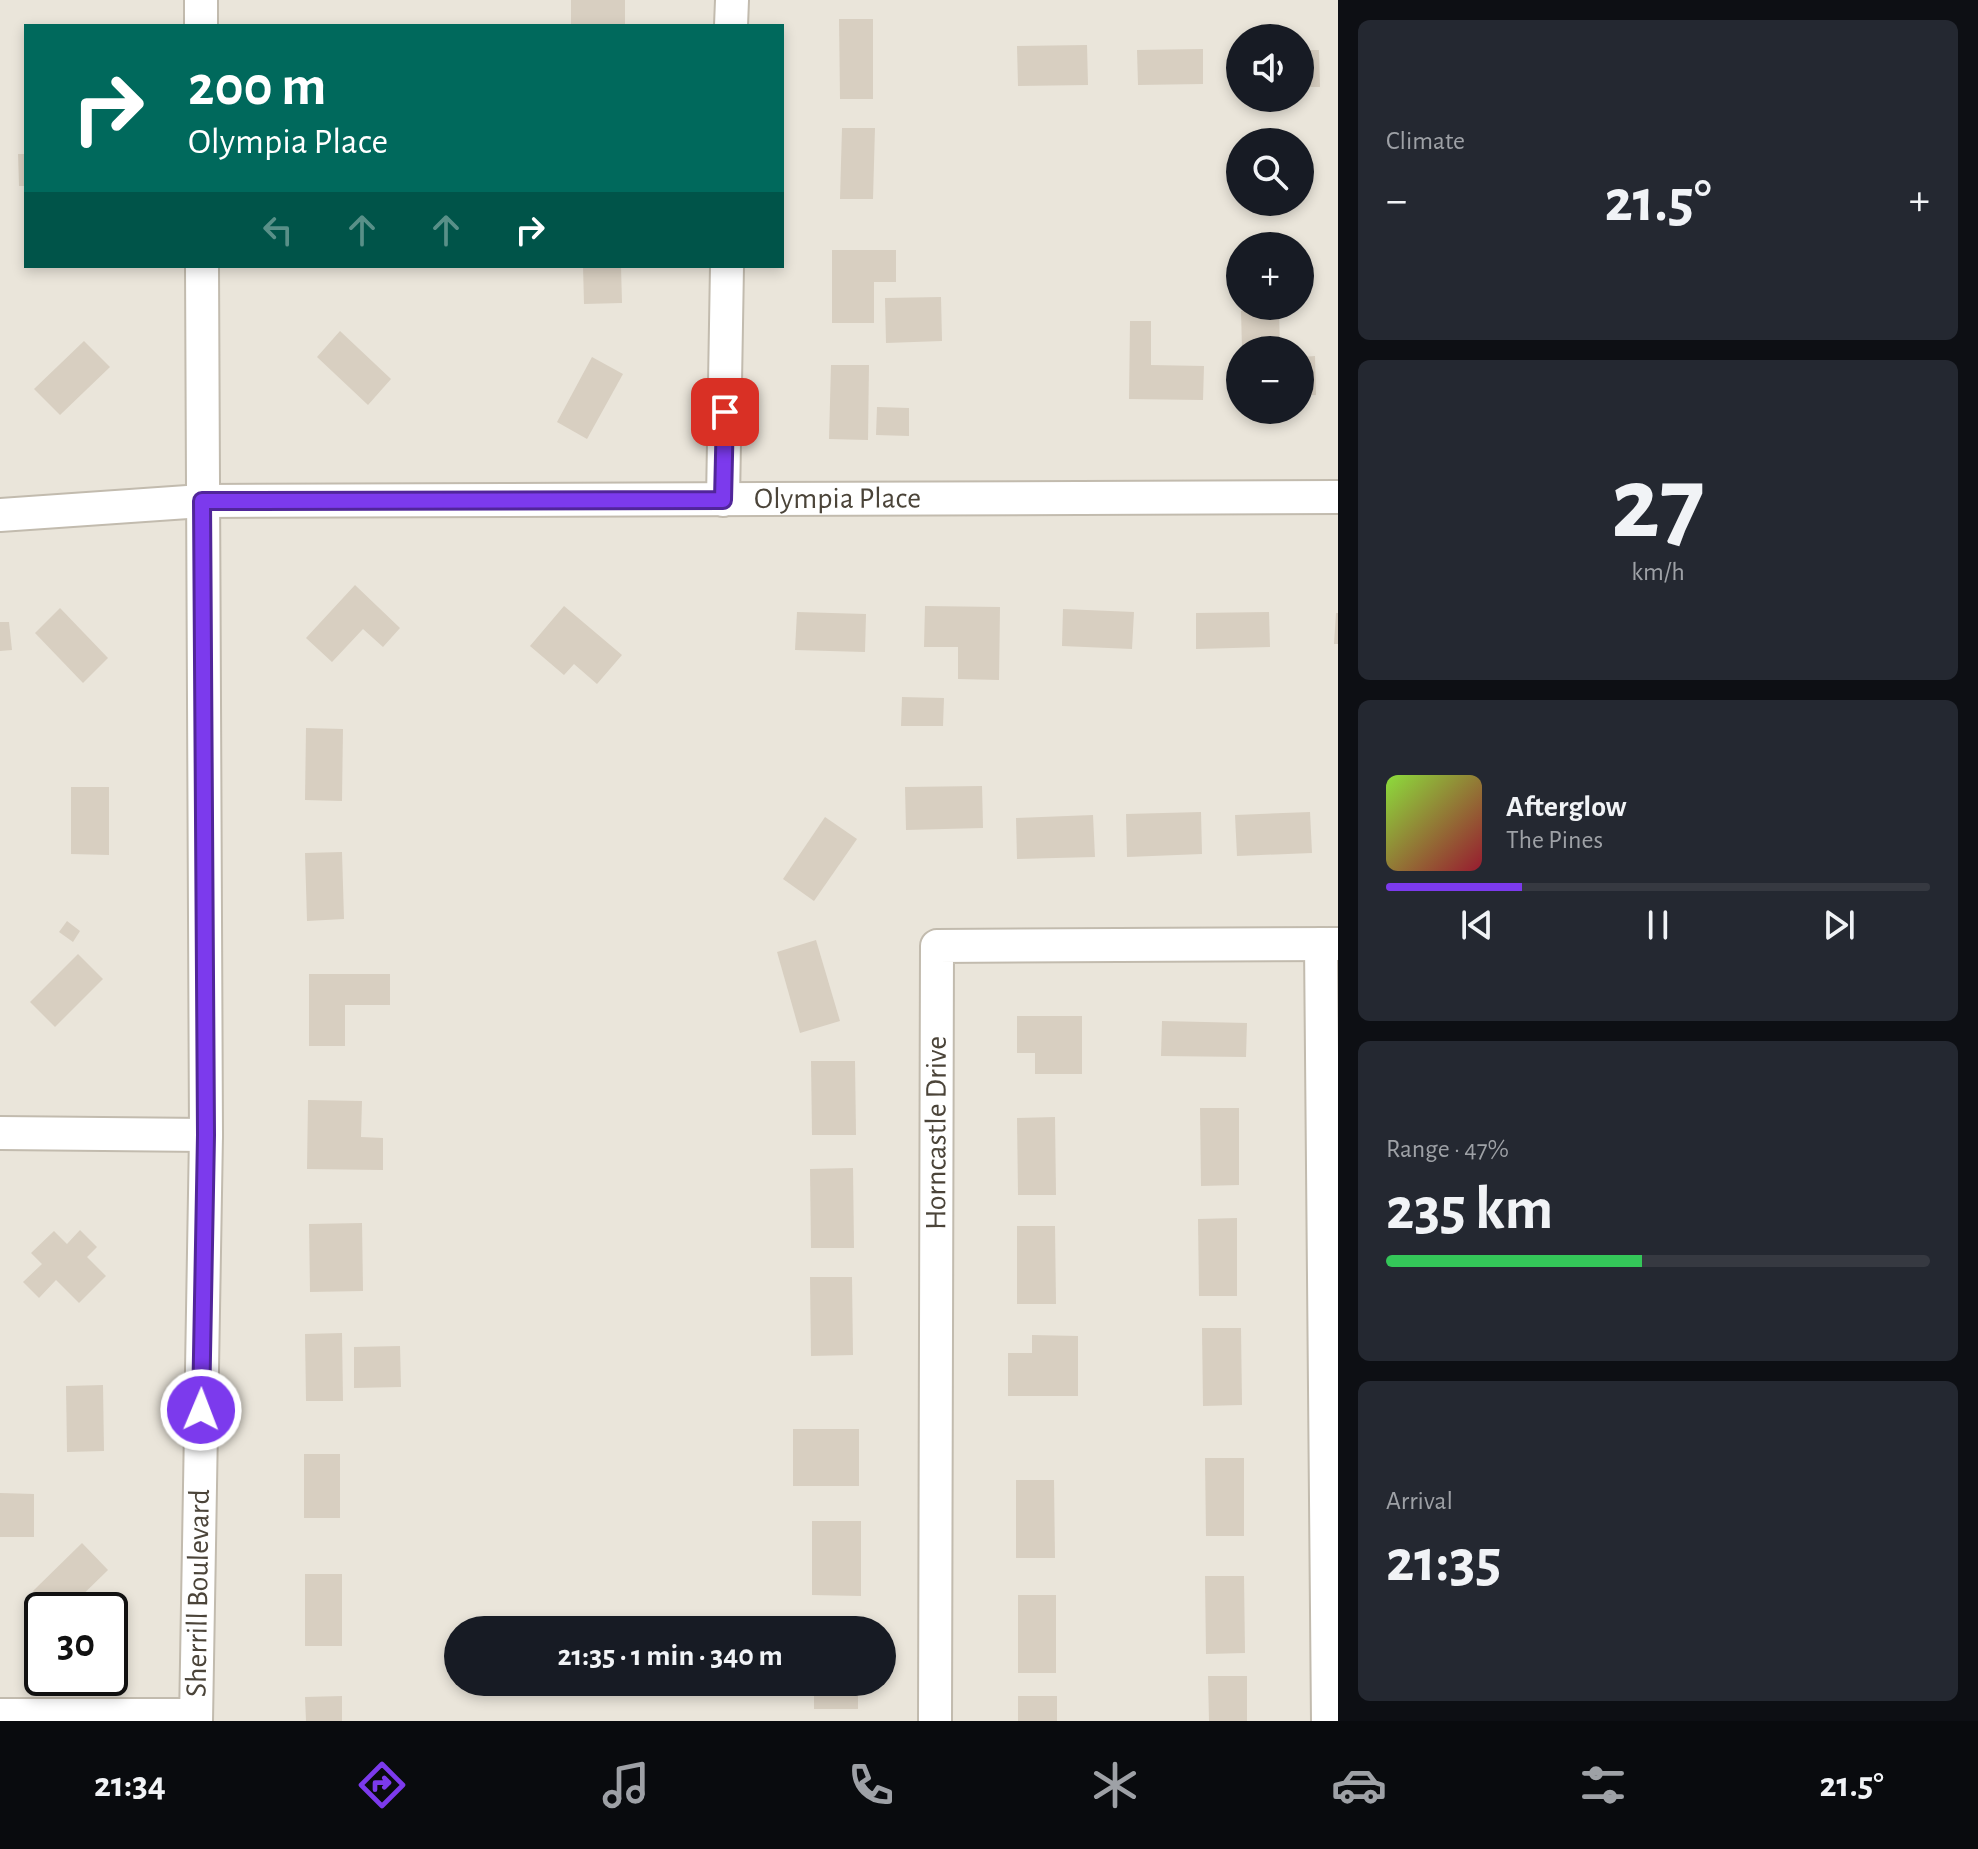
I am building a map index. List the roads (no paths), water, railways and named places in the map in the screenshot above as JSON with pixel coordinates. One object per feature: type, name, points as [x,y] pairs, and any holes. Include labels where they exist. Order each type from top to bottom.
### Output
[{"type":"street","points":[[201,0],[201,24]]},
{"type":"street","points":[[731,24],[732,0]]},
{"type":"street","name":"Sherrill Boulevard","points":[[196,1718],[206,1135],[202,268]]},
{"type":"street","points":[[723,500],[727,268]]},
{"type":"street","name":"Olympia Place","points":[[0,515],[202,501],[1338,497]]},
{"type":"street","points":[[1328,1721],[1329,944]]},
{"type":"street","name":"Horncastle Drive","points":[[935,1721],[937,946],[1329,944]]},
{"type":"street","points":[[0,1133],[206,1135]]},
{"type":"street","points":[[0,1715],[196,1718]]}]
